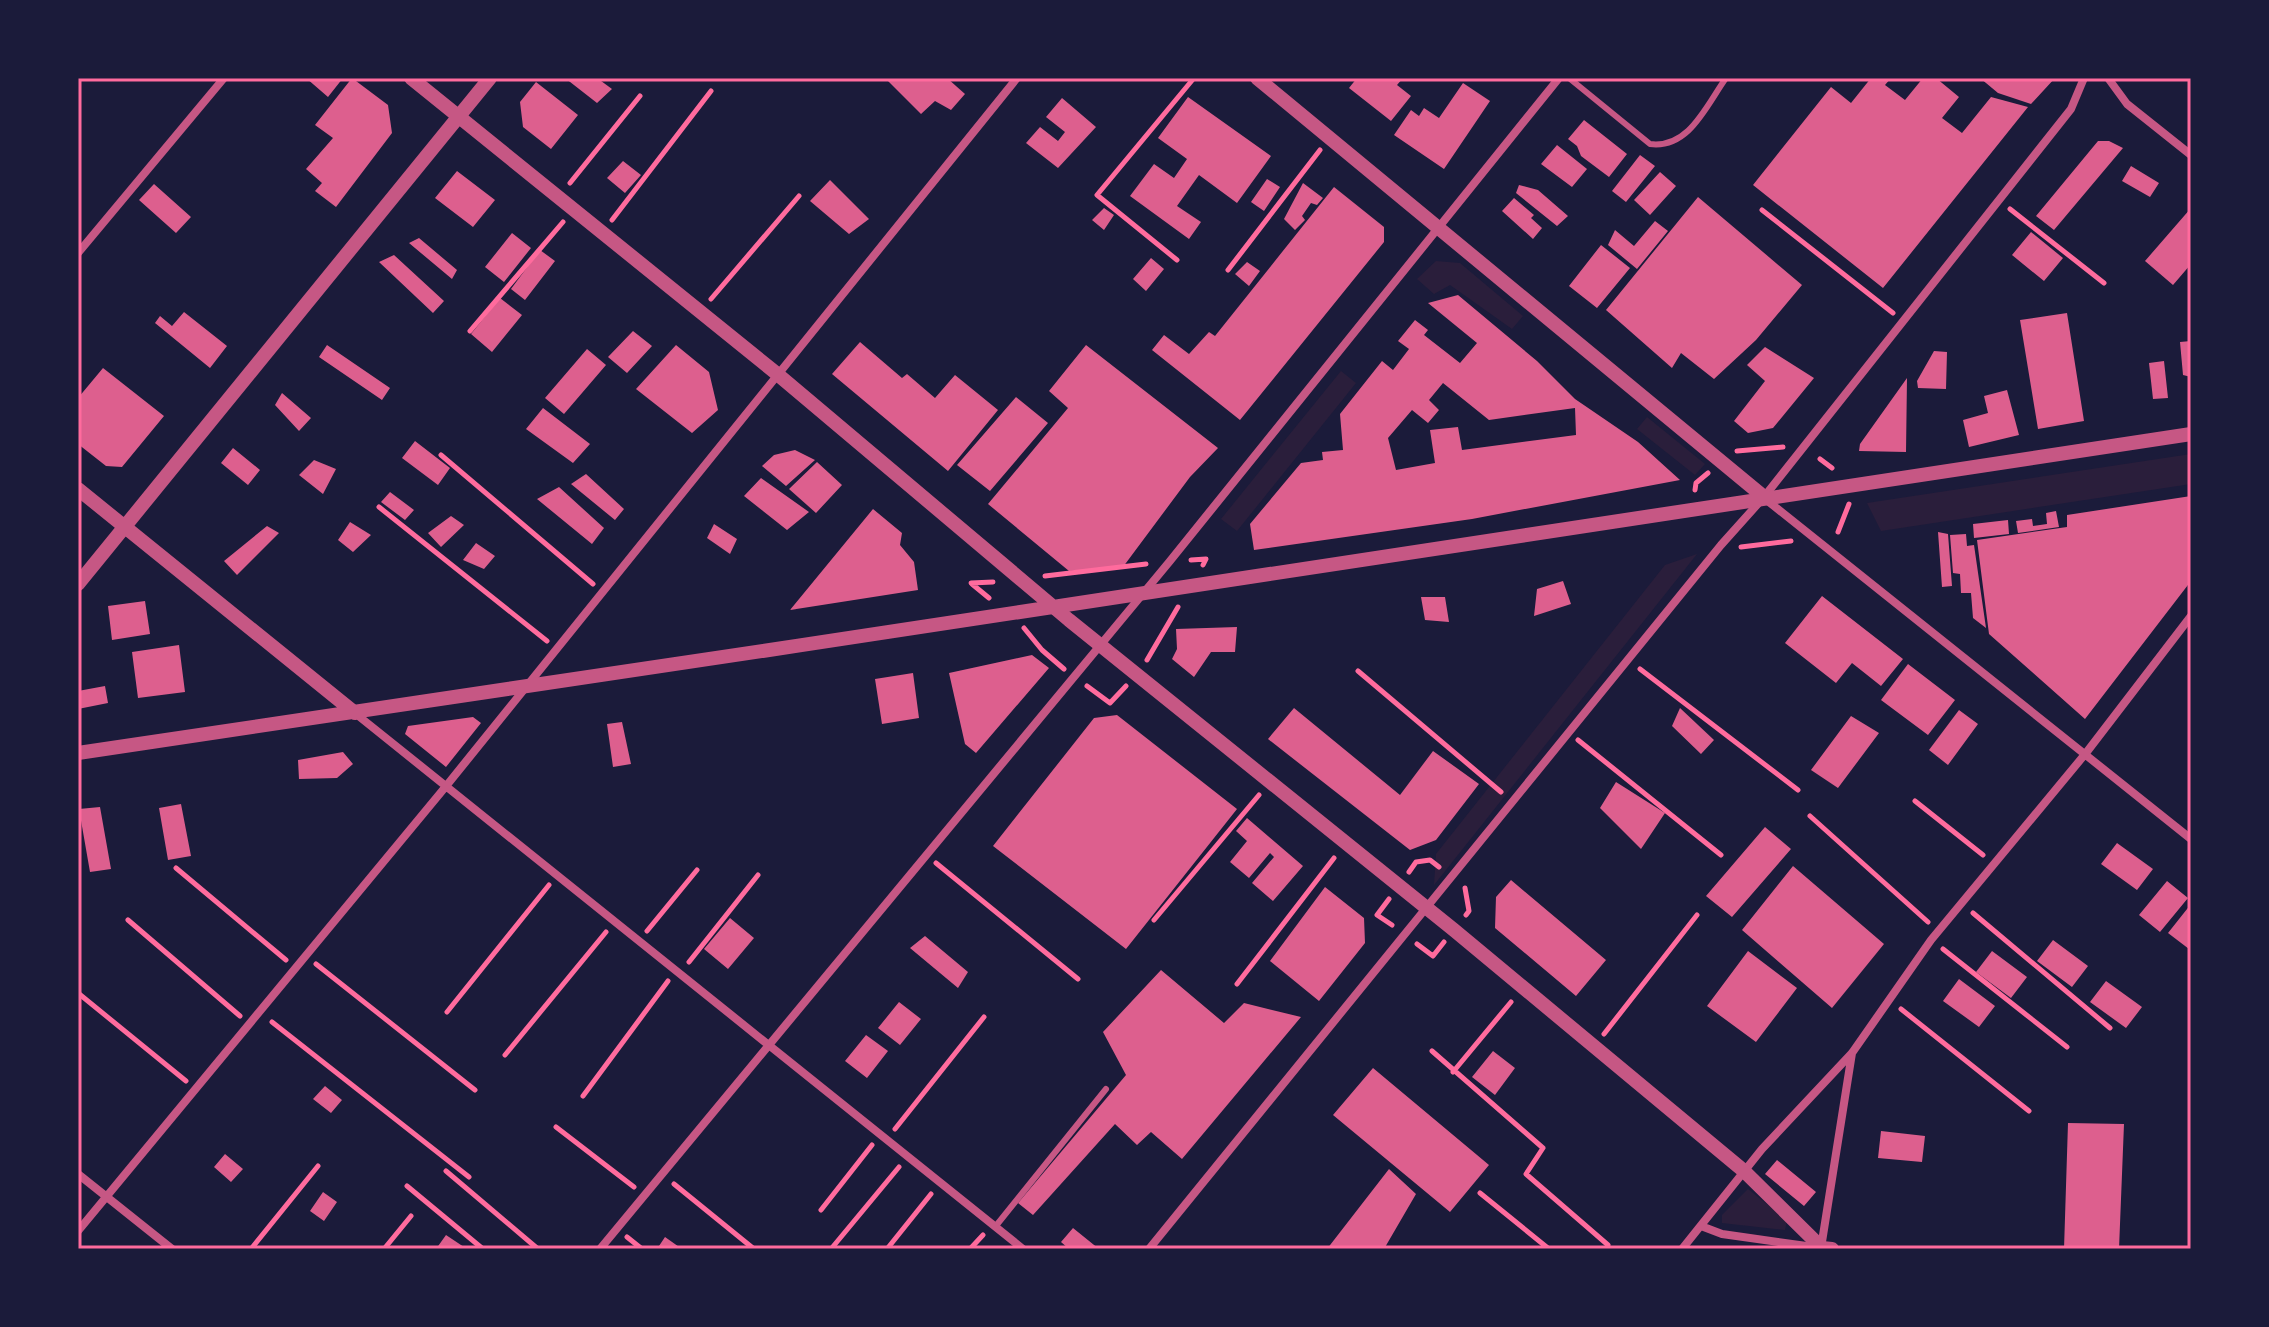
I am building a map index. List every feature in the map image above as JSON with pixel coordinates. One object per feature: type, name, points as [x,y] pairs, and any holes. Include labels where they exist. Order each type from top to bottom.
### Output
[{"type":"street","points":[[78,253],[224,78]]},
{"type":"street","points":[[411,78],[776,373],[1055,609],[1426,907],[1744,1171],[1825,1249]]},
{"type":"street","points":[[78,584],[490,78]]},
{"type":"street","points":[[78,1231],[447,785],[776,373],[1017,78]]},
{"type":"street","points":[[1257,78],[1764,497],[2191,839]]},
{"type":"street","points":[[600,1249],[1140,595],[1559,78]]},
{"type":"street","points":[[1149,1249],[1568,732],[1764,497],[2071,109],[2084,78]]},
{"type":"street","points":[[2108,78],[2127,104],[2191,155]]},
{"type":"street","points":[[78,753],[1055,609],[1764,497],[2191,434]]},
{"type":"street","points":[[78,489],[1023,1249]]},
{"type":"street","points":[[1682,1249],[1744,1171],[1852,1053],[1931,940],[2086,753],[2191,616]]},
{"type":"street","points":[[1825,1249],[1852,1053]]},
{"type":"street","points":[[78,1174],[172,1249]]},
{"type":"street","points":[[1701,1226],[1722,1234],[1825,1249]]},
{"type":"lane","points":[[1569,78],[1650,144],[1661,145],[1681,140],[1726,78]]},
{"type":"lane","points":[[995,1227],[1106,1089]]},
{"type":"path","points":[[1177,260],[1097,195],[1194,78]]},
{"type":"path","points":[[602,233],[711,91]]},
{"type":"path","points":[[559,198],[640,96]]},
{"type":"path","points":[[1228,270],[1329,137]]},
{"type":"path","points":[[700,312],[799,196]]},
{"type":"path","points":[[1999,200],[2104,283]]},
{"type":"path","points":[[470,331],[574,210]]},
{"type":"path","points":[[1762,210],[1903,321]]},
{"type":"path","points":[[1737,451],[1788,447]]},
{"type":"path","points":[[441,455],[601,591]]},
{"type":"path","points":[[1694,498],[1696,483],[1715,467]]},
{"type":"path","points":[[1838,532],[1849,504]]},
{"type":"path","points":[[379,507],[556,647]]},
{"type":"path","points":[[1736,548],[1805,539]]},
{"type":"path","points":[[1036,577],[1157,562]]},
{"type":"path","points":[[999,605],[971,583],[1006,581]]},
{"type":"path","points":[[1144,664],[1180,604]]},
{"type":"path","points":[[1023,627],[1042,650],[1069,673]]},
{"type":"path","points":[[1627,660],[1798,790]]},
{"type":"path","points":[[1358,671],[1512,802]]},
{"type":"path","points":[[1087,686],[1110,703],[1130,682]]},
{"type":"path","points":[[1568,732],[1721,855]]},
{"type":"path","points":[[1154,920],[1270,782]]},
{"type":"path","points":[[1915,801],[1994,865]]},
{"type":"path","points":[[1810,816],[1939,931]]},
{"type":"path","points":[[1237,984],[1345,842]]},
{"type":"path","points":[[926,854],[1078,979]]},
{"type":"path","points":[[1405,878],[1416,862],[1430,860],[1446,873]]},
{"type":"path","points":[[176,868],[295,967]]},
{"type":"path","points":[[638,941],[697,870]]},
{"type":"path","points":[[447,1012],[557,875]]},
{"type":"path","points":[[583,1096],[678,972],[758,875]]},
{"type":"path","points":[[1460,922],[1469,911],[1465,888]]},
{"type":"path","points":[[1392,895],[1377,915],[1400,931]]},
{"type":"path","points":[[1961,904],[2110,1028]]},
{"type":"path","points":[[1594,1047],[1697,915]]},
{"type":"path","points":[[128,920],[249,1023]]},
{"type":"path","points":[[505,1055],[614,921]]},
{"type":"path","points":[[1416,943],[1433,956],[1447,939]]},
{"type":"path","points":[[1931,940],[2067,1047]]},
{"type":"path","points":[[304,955],[475,1090]]},
{"type":"path","points":[[1453,1072],[1522,988]]},
{"type":"path","points":[[78,993],[195,1088]]},
{"type":"path","points":[[1890,1001],[2029,1111]]},
{"type":"path","points":[[258,1011],[469,1177]]},
{"type":"path","points":[[821,1210],[984,1017]]},
{"type":"path","points":[[1432,1051],[1543,1148],[1526,1174],[1608,1245]]},
{"type":"path","points":[[556,1127],[645,1195]]},
{"type":"path","points":[[831,1249],[907,1157]]},
{"type":"path","points":[[251,1249],[318,1166]]},
{"type":"path","points":[[446,1171],[538,1249]]},
{"type":"path","points":[[662,1174],[754,1249]]},
{"type":"path","points":[[887,1249],[940,1183]]},
{"type":"path","points":[[407,1186],[483,1249]]},
{"type":"path","points":[[1480,1193],[1549,1249]]},
{"type":"path","points":[[384,1249],[411,1216]]},
{"type":"shaded area","points":[[1436,261],[1460,263],[1523,316],[1512,329],[1450,285],[1434,294],[1417,279]]},
{"type":"shaded area","points":[[1341,371],[1356,383],[1237,531],[1221,519]]},
{"type":"shaded area","points":[[1647,417],[1705,464],[1695,475],[1637,429]]},
{"type":"shaded area","points":[[2191,454],[2191,484],[1881,531],[1867,503]]},
{"type":"shaded area","points":[[1697,554],[1434,885],[1436,854],[1665,565]]},
{"type":"shaded area","points":[[1748,1189],[1787,1220],[1785,1230],[1722,1223],[1722,1215]]},
{"type":"building","points":[[306,78],[343,78],[328,97]]},
{"type":"building","points":[[352,78],[388,105],[392,133],[336,207],[315,191],[322,183],[306,169],[333,138],[315,125]]},
{"type":"building","points":[[565,78],[597,78],[612,89],[597,103]]},
{"type":"building","points":[[885,78],[947,78],[965,94],[951,110],[935,101],[921,114]]},
{"type":"building","points":[[1357,78],[1403,78],[1397,85],[1411,96],[1391,121],[1349,88]]},
{"type":"building","points":[[1871,78],[1891,78],[1885,85],[1905,100],[1923,78],[1936,78],[1959,97],[1942,118],[1962,133],[1991,97],[2028,107],[1883,288],[1753,185],[1831,87],[1851,103]]},
{"type":"building","points":[[1980,78],[2055,78],[2031,104],[1998,93]]},
{"type":"building","points":[[536,82],[578,115],[551,149],[523,127],[520,102]]},
{"type":"building","points":[[1463,83],[1490,101],[1444,169],[1394,135],[1411,110],[1419,116],[1424,108],[1439,118]]},
{"type":"building","points":[[1188,97],[1271,156],[1237,203],[1199,175],[1177,206],[1201,222],[1189,239],[1130,196],[1154,164],[1174,178],[1187,159],[1158,138]]},
{"type":"building","points":[[1062,98],[1096,127],[1058,168],[1026,143],[1040,127],[1058,141],[1065,132],[1046,117]]},
{"type":"building","points":[[1584,120],[1627,154],[1609,177],[1581,156],[1577,146],[1568,139]]},
{"type":"building","points":[[2098,141],[2109,141],[2123,148],[2054,230],[2036,216]]},
{"type":"building","points":[[1557,145],[1587,169],[1572,187],[1541,164]]},
{"type":"building","points":[[1640,155],[1655,166],[1626,202],[1612,191]]},
{"type":"building","points":[[623,161],[641,175],[625,193],[607,178]]},
{"type":"building","points":[[2131,166],[2159,183],[2150,197],[2122,181]]},
{"type":"building","points":[[457,171],[495,200],[473,227],[435,198]]},
{"type":"building","points":[[1660,172],[1676,186],[1650,215],[1634,200]]},
{"type":"building","points":[[1267,179],[1280,187],[1264,211],[1251,202]]},
{"type":"building","points":[[830,180],[869,219],[849,234],[810,201]]},
{"type":"building","points":[[1303,183],[1323,198],[1317,205],[1311,203],[1302,216],[1305,220],[1295,230],[1284,219]]},
{"type":"building","points":[[154,184],[191,217],[176,233],[139,200]]},
{"type":"building","points":[[1519,185],[1538,190],[1568,216],[1557,226],[1516,193]]},
{"type":"building","points":[[1334,187],[1384,227],[1384,242],[1240,420],[1152,350],[1164,335],[1189,354],[1209,332],[1215,336]]},
{"type":"building","points":[[1698,197],[1802,285],[1756,340],[1714,379],[1681,353],[1672,368],[1606,310]]},
{"type":"building","points":[[1514,198],[1534,215],[1531,218],[1542,228],[1533,239],[1502,211]]},
{"type":"building","points":[[1104,208],[1114,215],[1104,230],[1092,220]]},
{"type":"building","points":[[2191,208],[2191,264],[2173,285],[2145,261]]},
{"type":"building","points":[[1655,221],[1668,231],[1637,269],[1608,245],[1615,230],[1634,246]]},
{"type":"building","points":[[2031,232],[2063,258],[2044,281],[2012,255]]},
{"type":"building","points":[[512,233],[531,248],[504,282],[485,267]]},
{"type":"building","points":[[419,238],[457,270],[452,279],[409,243]]},
{"type":"building","points":[[1601,245],[1630,268],[1597,308],[1569,286]]},
{"type":"building","points":[[540,250],[555,261],[525,300],[511,289]]},
{"type":"building","points":[[394,255],[444,301],[433,313],[379,262]]},
{"type":"building","points":[[1151,258],[1164,269],[1146,291],[1133,279]]},
{"type":"building","points":[[1247,262],[1260,271],[1249,286],[1235,274]]},
{"type":"building","points":[[1458,295],[1537,361],[1575,399],[1638,442],[1680,480],[1472,519],[1254,550],[1250,524],[1301,463],[1323,460],[1322,452],[1343,450],[1340,414],[1382,361],[1393,370],[1409,349],[1398,341],[1415,320],[1428,330],[1424,335],[1460,363],[1477,343],[1428,303]],"holes":[[[1443,383],[1489,420],[1575,408],[1576,435],[1462,450],[1458,427],[1430,430],[1435,463],[1396,470],[1388,438],[1412,410],[1428,423],[1439,410],[1429,400]]]},
{"type":"building","points":[[500,298],[522,315],[492,352],[471,334]]},
{"type":"building","points":[[184,312],[227,346],[210,368],[155,323],[160,316],[172,326]]},
{"type":"building","points":[[2067,313],[2084,421],[2038,429],[2020,320]]},
{"type":"building","points":[[633,331],[652,346],[627,373],[608,357]]},
{"type":"building","points":[[2191,341],[2191,377],[2183,375],[2180,342]]},
{"type":"building","points":[[860,342],[902,378],[907,374],[935,398],[955,375],[998,410],[948,471],[832,374]]},
{"type":"building","points":[[327,345],[390,388],[382,400],[319,357]]},
{"type":"building","points":[[676,345],[709,372],[718,410],[692,433],[636,389]]},
{"type":"building","points":[[1086,345],[1218,448],[1190,477],[1123,567],[1069,571],[988,504],[1068,408],[1049,391]]},
{"type":"building","points":[[1765,347],[1814,378],[1773,428],[1748,433],[1734,421],[1765,381],[1747,365]]},
{"type":"building","points":[[587,349],[606,365],[564,414],[545,398]]},
{"type":"building","points":[[1934,351],[1947,352],[1946,389],[1918,388],[1917,381]]},
{"type":"building","points":[[2164,361],[2168,398],[2153,399],[2149,363]]},
{"type":"building","points":[[103,368],[164,416],[122,467],[106,466],[78,444],[78,398]]},
{"type":"building","points":[[1907,378],[1906,452],[1859,451],[1860,444]]},
{"type":"building","points":[[2007,390],[2019,435],[1969,447],[1963,420],[1988,413],[1984,396]]},
{"type":"building","points":[[282,393],[311,418],[299,431],[275,405]]},
{"type":"building","points":[[1016,397],[1048,423],[990,491],[957,465]]},
{"type":"building","points":[[543,408],[590,444],[573,463],[526,429]]},
{"type":"building","points":[[415,441],[450,468],[438,485],[402,458]]},
{"type":"building","points":[[233,448],[260,470],[248,485],[221,463]]},
{"type":"building","points":[[795,450],[815,460],[786,486],[762,466],[774,455]]},
{"type":"building","points":[[314,460],[336,469],[323,494],[299,475]]},
{"type":"building","points":[[817,462],[842,485],[816,513],[789,489]]},
{"type":"building","points":[[586,474],[624,509],[615,520],[571,484]]},
{"type":"building","points":[[761,478],[809,512],[787,530],[744,496]]},
{"type":"building","points":[[559,487],[604,528],[592,544],[537,499]]},
{"type":"building","points":[[390,492],[414,510],[405,520],[381,502]]},
{"type":"building","points":[[2191,496],[2191,581],[2085,719],[1989,634],[1977,540],[2067,527],[2067,515]]},
{"type":"building","points":[[873,509],[902,533],[900,545],[914,562],[918,590],[790,610]]},
{"type":"building","points":[[2056,511],[2059,527],[2018,533],[2016,521],[2032,519],[2033,526],[2047,524],[2046,513]]},
{"type":"building","points":[[451,516],[464,525],[441,547],[428,533]]},
{"type":"building","points":[[2008,520],[2009,534],[1974,538],[1973,524]]},
{"type":"building","points":[[350,522],[371,535],[353,552],[338,540]]},
{"type":"building","points":[[714,524],[737,539],[730,554],[707,538]]},
{"type":"building","points":[[267,526],[279,533],[237,575],[224,561]]},
{"type":"building","points":[[1938,532],[1948,534],[1952,586],[1942,587]]},
{"type":"building","points":[[1966,534],[1967,546],[1974,545],[1986,628],[1973,618],[1971,593],[1961,593],[1960,574],[1953,573],[1950,535]]},
{"type":"building","points":[[476,543],[495,556],[484,569],[463,560]]},
{"type":"building","points":[[1563,581],[1571,604],[1534,616],[1537,589]]},
{"type":"building","points":[[1822,596],[1903,659],[1881,686],[1852,663],[1836,683],[1785,643]]},
{"type":"building","points":[[1421,597],[1445,597],[1449,622],[1425,620]]},
{"type":"building","points":[[145,601],[150,634],[112,640],[108,606]]},
{"type":"building","points":[[1237,627],[1235,652],[1211,652],[1194,677],[1172,659],[1177,649],[1176,629]]},
{"type":"building","points":[[179,645],[185,692],[138,698],[132,652]]},
{"type":"building","points":[[1032,655],[1049,668],[976,753],[965,744],[949,673]]},
{"type":"building","points":[[1908,664],[1955,700],[1928,735],[1881,700]]},
{"type":"building","points":[[913,673],[919,718],[882,724],[875,679]]},
{"type":"building","points":[[105,686],[108,703],[78,709],[78,691]]},
{"type":"building","points":[[1294,708],[1400,795],[1433,751],[1479,784],[1436,840],[1410,850],[1268,739]]},
{"type":"building","points":[[1680,708],[1714,740],[1701,754],[1672,726]]},
{"type":"building","points":[[1959,710],[1978,724],[1948,765],[1929,750]]},
{"type":"building","points":[[1117,715],[1237,809],[1126,949],[993,846],[1094,718]]},
{"type":"building","points":[[1851,716],[1879,733],[1838,788],[1811,770]]},
{"type":"building","points":[[473,717],[481,723],[446,767],[405,734],[408,726]]},
{"type":"building","points":[[622,722],[631,764],[613,767],[607,724]]},
{"type":"building","points":[[343,752],[353,764],[337,778],[299,779],[298,760]]},
{"type":"building","points":[[1616,782],[1665,813],[1641,849],[1600,808]]},
{"type":"building","points":[[181,804],[191,856],[168,860],[159,808]]},
{"type":"building","points":[[100,807],[111,869],[90,872],[79,809]]},
{"type":"building","points":[[1247,818],[1303,866],[1273,901],[1252,883],[1274,857],[1270,853],[1249,878],[1230,862],[1247,841],[1236,831]]},
{"type":"building","points":[[1765,827],[1791,849],[1732,917],[1706,896]]},
{"type":"building","points":[[2117,843],[2153,869],[2137,890],[2101,864]]},
{"type":"building","points":[[1793,866],[1884,944],[1832,1008],[1742,930]]},
{"type":"building","points":[[1511,880],[1606,960],[1576,996],[1495,928],[1496,897]]},
{"type":"building","points":[[2167,881],[2188,898],[2160,932],[2139,915]]},
{"type":"building","points":[[1325,887],[1364,918],[1365,943],[1319,1001],[1270,961]]},
{"type":"building","points":[[2191,904],[2191,947],[2189,949],[2168,933]]},
{"type":"building","points":[[730,918],[754,938],[728,969],[704,949]]},
{"type":"building","points":[[925,936],[968,972],[958,988],[910,948]]},
{"type":"building","points":[[2053,940],[2088,966],[2072,987],[2037,961]]},
{"type":"building","points":[[1748,951],[1797,988],[1756,1042],[1707,1006]]},
{"type":"building","points":[[1992,951],[2027,977],[2011,998],[1976,972]]},
{"type":"building","points":[[1161,970],[1224,1023],[1244,1003],[1301,1017],[1182,1159],[1151,1132],[1137,1145],[1115,1124],[1033,1215],[1018,1203],[1126,1075],[1103,1032]]},
{"type":"building","points":[[1959,979],[1995,1006],[1979,1027],[1943,1001]]},
{"type":"building","points":[[2106,981],[2142,1007],[2126,1028],[2090,1002]]},
{"type":"building","points":[[899,1002],[921,1019],[900,1045],[878,1028]]},
{"type":"building","points":[[866,1035],[888,1051],[867,1078],[845,1061]]},
{"type":"building","points":[[1493,1051],[1515,1068],[1495,1095],[1472,1077]]},
{"type":"building","points":[[1373,1068],[1489,1165],[1450,1212],[1333,1115]]},
{"type":"building","points":[[325,1086],[342,1100],[331,1113],[313,1099]]},
{"type":"building","points":[[2068,1123],[2124,1124],[2119,1249],[2064,1249]]},
{"type":"building","points":[[1881,1131],[1925,1136],[1922,1162],[1878,1158]]},
{"type":"building","points":[[225,1154],[243,1169],[231,1182],[214,1167]]},
{"type":"building","points":[[1777,1160],[1816,1192],[1804,1206],[1765,1174]]},
{"type":"building","points":[[1389,1169],[1416,1194],[1384,1249],[1327,1249]]},
{"type":"building","points":[[323,1192],[337,1202],[324,1221],[310,1211]]},
{"type":"building","points":[[1073,1228],[1099,1249],[1069,1249],[1061,1242]]},
{"type":"building","points":[[446,1235],[467,1249],[436,1249]]},
{"type":"building","points":[[665,1237],[682,1249],[657,1249]]}]
